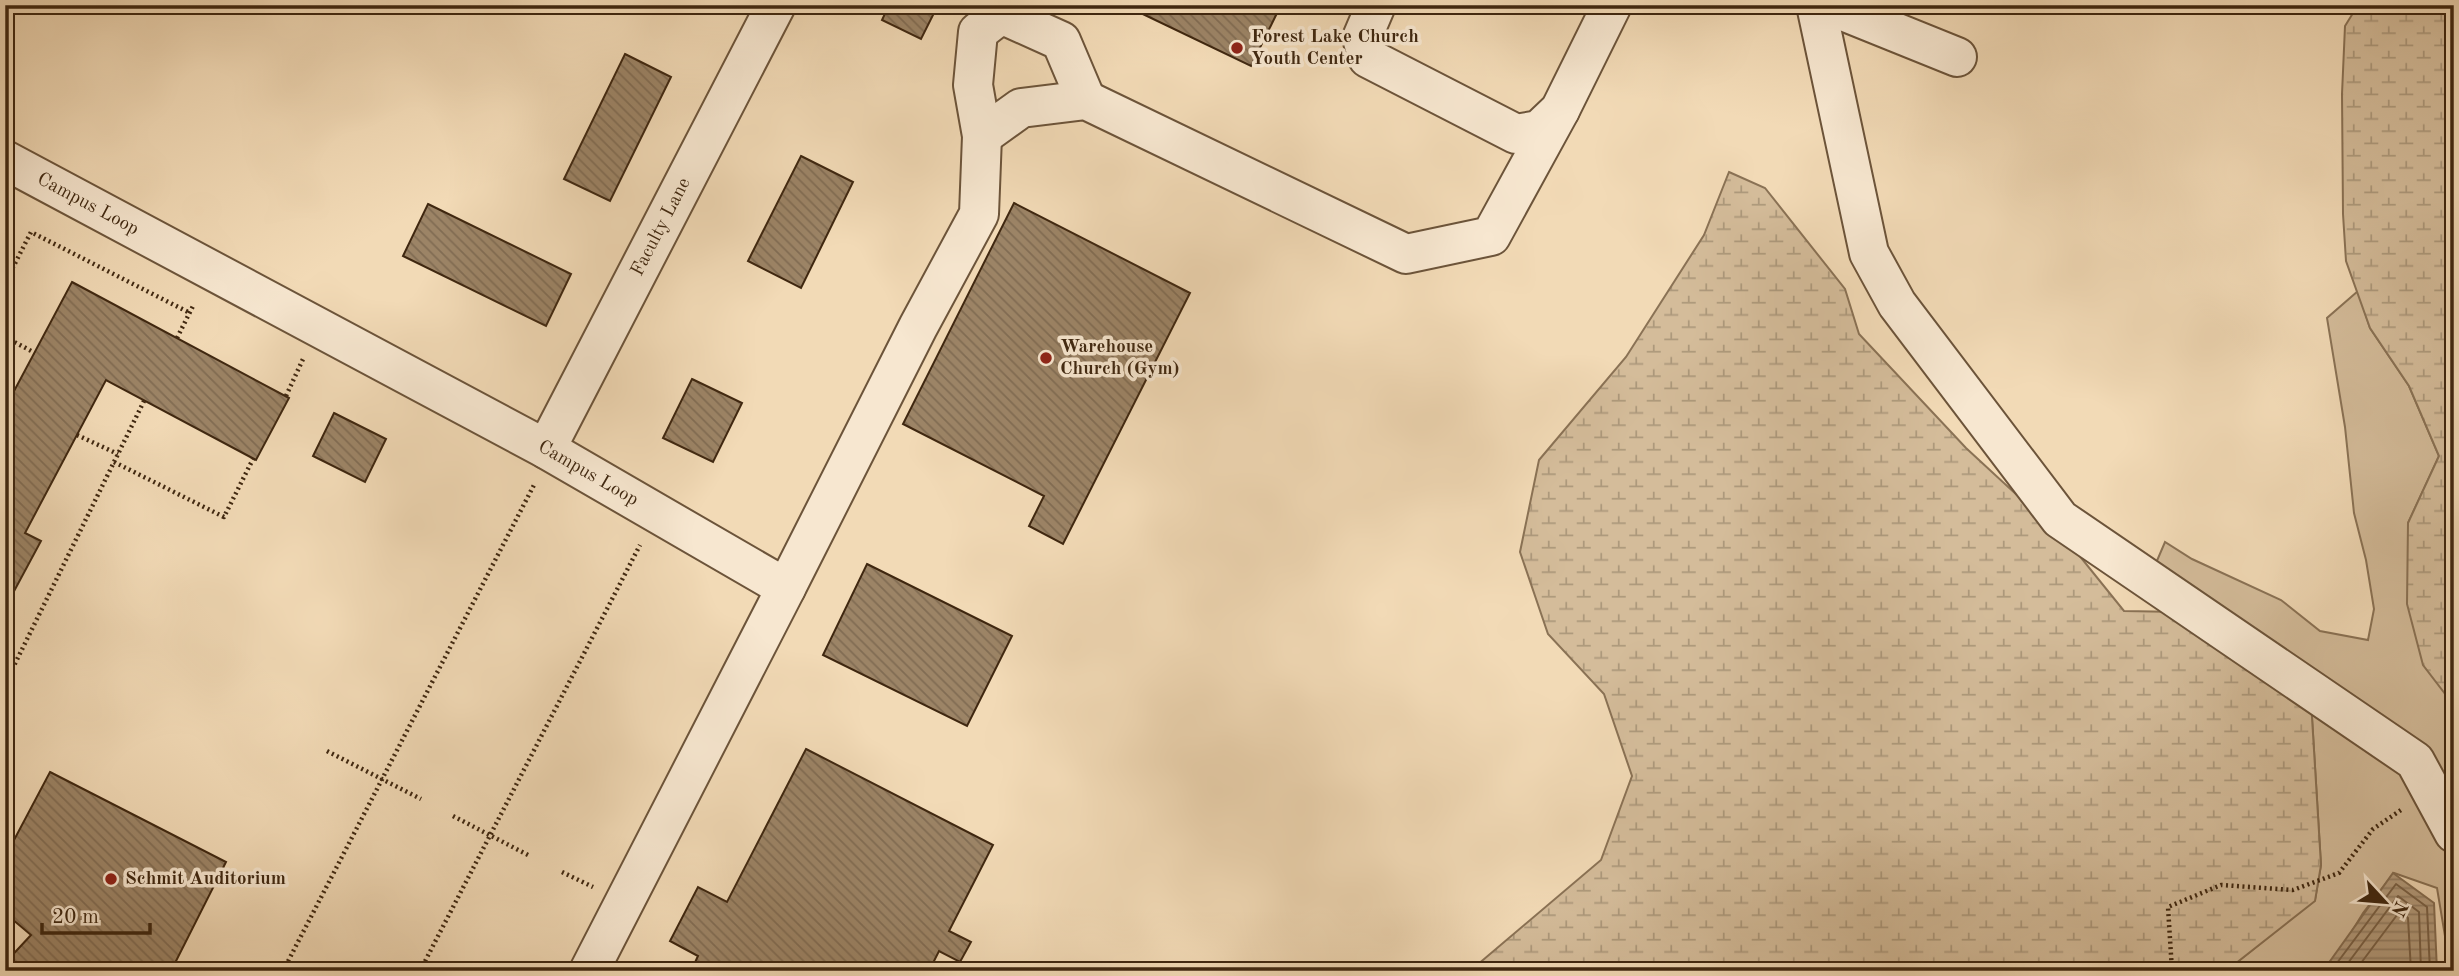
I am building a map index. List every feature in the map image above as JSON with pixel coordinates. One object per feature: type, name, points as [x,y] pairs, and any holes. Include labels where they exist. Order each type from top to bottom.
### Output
[{"type":"lane","name":"Faculty Lane","points":[[546,449],[776,5]]},
{"type":"lane","points":[[1376,5],[1362,38],[1368,58],[1516,134],[1539,130],[1560,110]]},
{"type":"lane","points":[[982,136],[1021,108],[1086,100],[1406,254],[1492,236],[1560,110],[1612,5]]},
{"type":"lane","points":[[1816,5],[1869,253],[1897,304],[2060,519],[2415,761],[2454,832]]},
{"type":"lane","points":[[1828,5],[1957,57]]},
{"type":"lane","points":[[589,971],[918,327],[979,214],[982,136],[973,85],[978,32],[1001,14],[1061,41],[1086,100]]},
{"type":"lane","name":"Campus Loop","points":[[5,160],[546,449],[786,587]]},
{"type":"path","points":[[5,283],[31,232],[190,313]]},
{"type":"path","points":[[5,337],[35,352]]},
{"type":"path","points":[[5,684],[144,401]]},
{"type":"path","points":[[76,435],[118,454]]},
{"type":"path","points":[[283,971],[541,472],[546,449]]},
{"type":"path","points":[[114,462],[224,517],[253,458]]},
{"type":"path","points":[[420,971],[640,544],[631,538]]},
{"type":"path","points":[[327,751],[421,799]]},
{"type":"path","points":[[2172,971],[2168,908],[2221,885],[2293,890],[2339,873],[2373,829],[2431,790]]},
{"type":"path","points":[[453,816],[528,855]]},
{"type":"path","points":[[5,920],[13,920],[5,928]]},
{"type":"green space","points":[[2358,5],[2454,5],[2454,708],[2423,665],[2407,604],[2408,523],[2439,456],[2409,386],[2370,328],[2346,261],[2342,94],[2345,26]]},
{"type":"green space","points":[[1729,172],[1765,188],[1845,289],[1859,334],[1966,448],[2070,544],[2124,611],[2180,612],[2311,701],[2321,865],[2315,901],[2226,971],[1470,971],[1601,860],[1632,776],[1604,694],[1548,634],[1520,552],[1539,460],[1626,357],[1704,235]]},
{"type":"green space","points":[[2358,291],[2370,328],[2409,386],[2439,456],[2408,523],[2454,708],[2454,971],[2445,971],[2447,948],[2437,888],[2394,873],[2363,913],[2328,971],[2226,971],[2315,900],[2321,865],[2311,701],[2156,563],[2165,542],[2192,559],[2281,600],[2320,631],[2368,640],[2374,609],[2366,560],[2354,513],[2345,427],[2327,318]]},
{"type":"water","points":[[2393,873],[2434,903],[2437,971],[2323,971]]},
{"type":"building","points":[[889,5],[938,5],[921,39],[882,20]]},
{"type":"building","name":"Forest Lake Church Youth Center","points":[[1124,5],[1281,5],[1251,66]]},
{"type":"building","points":[[625,54],[671,77],[610,201],[564,179]]},
{"type":"building","points":[[801,156],[853,182],[801,288],[748,261]]},
{"type":"building","name":"Warehouse Church (Gym)","points":[[1014,203],[1190,293],[1063,544],[1029,526],[1044,496],[903,424]]},
{"type":"building","points":[[428,204],[571,274],[546,326],[403,256]]},
{"type":"building","points":[[72,282],[289,398],[256,460],[106,380],[25,533],[41,541],[5,608],[5,408]]},
{"type":"building","points":[[692,379],[742,403],[713,462],[663,438]]},
{"type":"building","points":[[334,413],[386,439],[365,482],[313,456]]},
{"type":"building","points":[[867,564],[1012,636],[967,726],[823,655]]},
{"type":"building","points":[[806,749],[993,845],[949,931],[971,942],[960,962],[939,951],[929,971],[691,971],[698,956],[670,941],[698,887],[727,902]]},
{"type":"building","name":"Schmit Auditorium","points":[[50,772],[226,862],[171,971],[5,971],[5,963],[31,935],[5,913],[9,899],[5,897],[5,857]]},
{"type":"place","name":"Forest Lake Church Youth Center","points":[[1237,48]]},
{"type":"place","name":"Warehouse Church (Gym)","points":[[1046,358]]},
{"type":"place","name":"Schmit Auditorium","points":[[111,879]]}]
